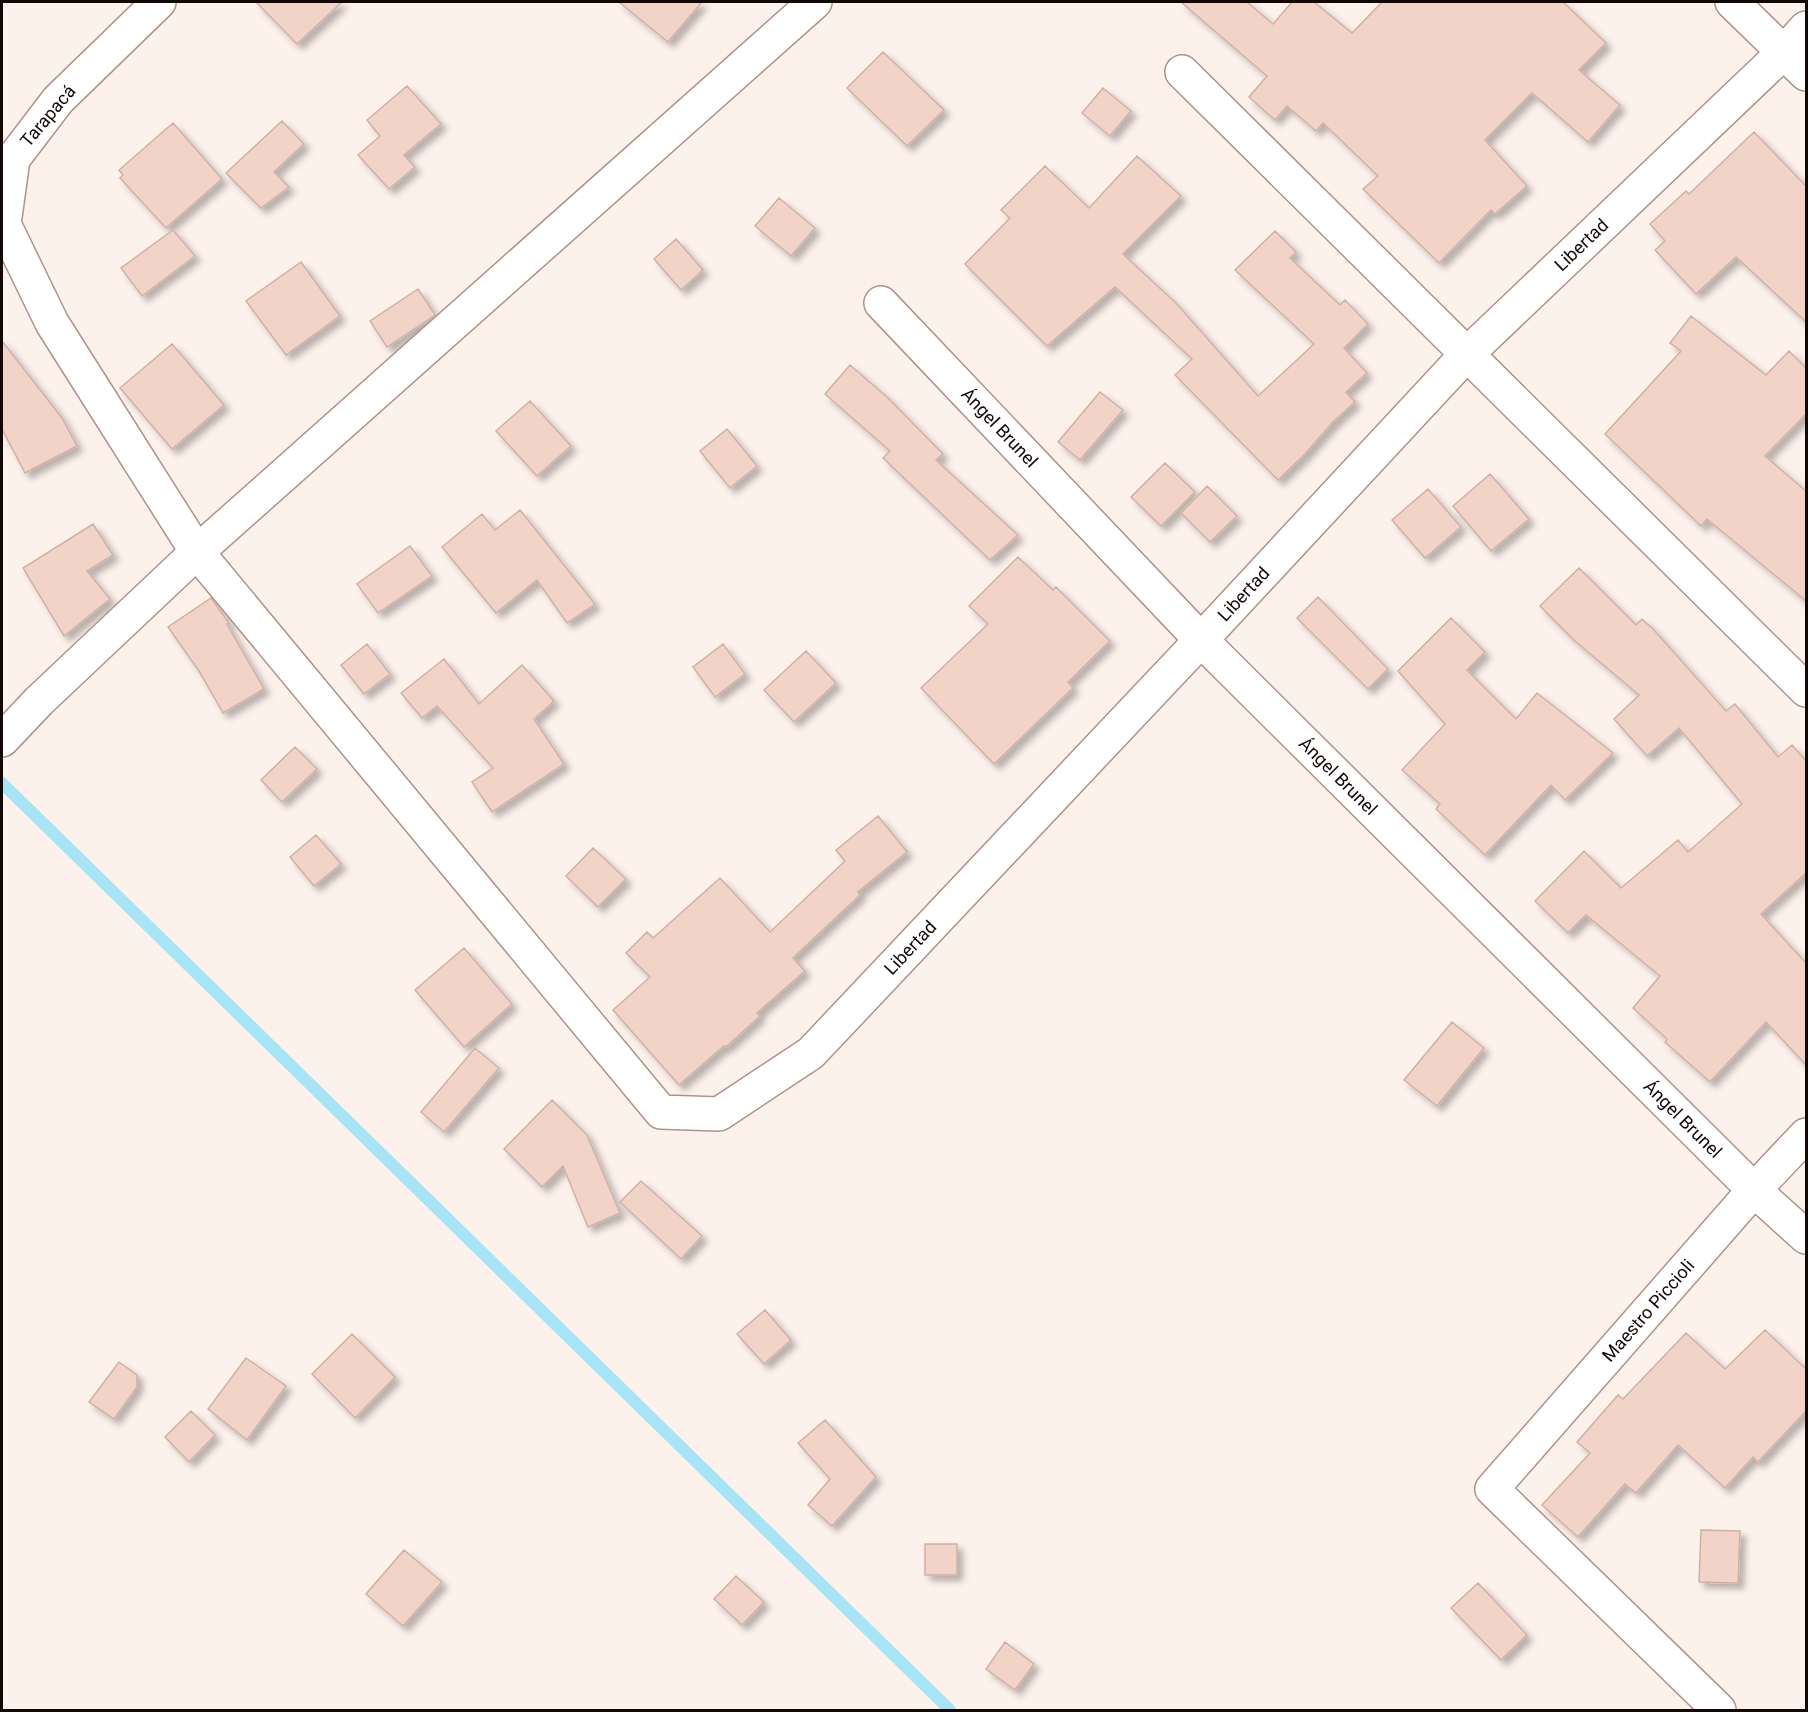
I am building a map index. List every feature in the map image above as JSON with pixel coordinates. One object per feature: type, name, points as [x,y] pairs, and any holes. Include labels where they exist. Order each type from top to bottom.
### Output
[{"type":"street","name":"Tarapacá","points":[[159,2],[58,100],[13,159],[4,224],[52,322],[197,552],[661,1112]]},
{"type":"street","points":[[2,740],[39,701],[197,552],[815,2]]},
{"type":"street","points":[[1732,2],[1795,63]]},
{"type":"street","name":"Libertad","points":[[661,1112],[719,1114],[811,1053],[1466,355],[1795,63],[1806,28]]},
{"type":"street","points":[[1182,72],[1806,690]]},
{"type":"street","name":"Ángel Brunel","points":[[881,303],[1201,640],[1754,1190],[1806,1237]]},
{"type":"street","name":"Maestro Piccioli","points":[[1719,1710],[1492,1489],[1754,1190],[1806,1135]]},
{"type":"building","points":[[256,2],[342,2],[297,44]]},
{"type":"building","points":[[619,2],[702,2],[668,42]]},
{"type":"building","points":[[1181,2],[1247,2],[1273,24],[1292,2],[1314,2],[1352,33],[1382,2],[1563,2],[1606,43],[1579,70],[1620,105],[1588,142],[1532,93],[1485,140],[1527,186],[1495,214],[1491,210],[1439,263],[1363,189],[1378,176],[1323,123],[1316,131],[1287,106],[1275,120],[1249,97],[1267,76]]},
{"type":"building","points":[[883,52],[944,110],[907,146],[847,88]]},
{"type":"building","points":[[407,86],[441,124],[404,155],[415,167],[389,189],[358,155],[380,136],[367,120]]},
{"type":"building","points":[[1103,88],[1131,111],[1110,136],[1082,113]]},
{"type":"building","points":[[282,121],[304,144],[274,172],[289,187],[261,208],[226,173]]},
{"type":"building","points":[[173,123],[222,179],[166,228],[120,178],[123,175],[119,170]]},
{"type":"building","points":[[1754,132],[1806,186],[1806,322],[1736,257],[1696,294],[1655,250],[1665,241],[1650,224],[1686,191],[1689,194]]},
{"type":"building","points":[[1137,156],[1181,196],[1123,254],[1176,303],[1258,396],[1314,344],[1235,270],[1275,231],[1296,252],[1290,258],[1340,305],[1345,300],[1368,324],[1344,348],[1367,373],[1346,392],[1355,402],[1278,480],[1175,375],[1192,359],[1115,287],[1047,346],[965,264],[1010,218],[1001,210],[1045,166],[1089,208]]},
{"type":"building","points":[[779,198],[815,228],[791,256],[755,226]]},
{"type":"building","points":[[173,230],[195,256],[142,296],[121,268]]},
{"type":"building","points":[[676,239],[703,270],[681,290],[654,259]]},
{"type":"building","points":[[301,262],[340,316],[286,355],[246,301]]},
{"type":"building","points":[[418,289],[435,315],[387,347],[370,321]]},
{"type":"building","points":[[1691,316],[1766,375],[1789,351],[1806,368],[1806,414],[1765,456],[1806,491],[1806,601],[1707,519],[1701,526],[1605,434],[1681,351],[1670,343]]},
{"type":"building","points":[[2,341],[62,418],[77,446],[25,473],[2,429]]},
{"type":"building","points":[[172,344],[224,405],[172,449],[120,388]]},
{"type":"building","points":[[850,365],[887,397],[943,454],[936,460],[1018,535],[990,560],[883,458],[890,451],[825,394]]},
{"type":"building","points":[[1100,392],[1123,410],[1080,460],[1058,442]]},
{"type":"building","points":[[530,401],[571,446],[537,476],[496,431]]},
{"type":"building","points":[[727,429],[757,466],[730,488],[700,451]]},
{"type":"building","points":[[1165,463],[1195,492],[1161,526],[1131,497]]},
{"type":"building","points":[[1490,474],[1529,519],[1491,551],[1453,506]]},
{"type":"building","points":[[1207,486],[1237,516],[1210,542],[1181,513]]},
{"type":"building","points":[[1428,489],[1461,527],[1425,558],[1392,520]]},
{"type":"building","points":[[520,510],[595,604],[567,623],[537,580],[496,613],[442,547],[482,514],[495,530]]},
{"type":"building","points":[[93,524],[113,555],[87,571],[110,599],[64,636],[23,568]]},
{"type":"building","points":[[410,546],[432,576],[378,613],[357,584]]},
{"type":"building","points":[[1018,557],[1053,590],[1056,587],[1110,641],[1068,682],[1073,688],[994,764],[921,688],[988,624],[969,606]]},
{"type":"building","points":[[1579,568],[1636,625],[1642,619],[1654,630],[1726,711],[1735,704],[1778,757],[1792,745],[1806,761],[1806,873],[1761,914],[1806,963],[1806,1065],[1766,1022],[1710,1082],[1665,1042],[1667,1039],[1633,1008],[1660,976],[1586,915],[1568,933],[1535,901],[1584,851],[1621,888],[1678,840],[1688,852],[1742,804],[1679,728],[1647,756],[1614,719],[1639,695],[1575,641],[1540,606]]},
{"type":"building","points":[[1318,597],[1388,669],[1368,689],[1297,618]]},
{"type":"building","points":[[211,598],[229,623],[227,624],[264,689],[223,713],[199,671],[168,627]]},
{"type":"building","points":[[1451,618],[1485,652],[1467,670],[1516,719],[1537,693],[1613,753],[1565,800],[1551,785],[1485,855],[1436,809],[1440,804],[1402,770],[1445,724],[1398,671]]},
{"type":"building","points":[[367,644],[390,674],[364,694],[341,665]]},
{"type":"building","points":[[723,644],[745,674],[715,697],[693,667]]},
{"type":"building","points":[[806,651],[836,683],[794,722],[764,690]]},
{"type":"building","points":[[444,659],[479,704],[522,665],[554,701],[534,719],[564,764],[492,812],[472,782],[493,768],[437,706],[422,718],[401,693]]},
{"type":"building","points":[[295,747],[317,769],[282,802],[261,780]]},
{"type":"building","points":[[878,816],[907,852],[858,892],[860,895],[793,958],[805,971],[757,1013],[760,1016],[726,1047],[724,1046],[679,1085],[613,1010],[650,977],[626,953],[647,932],[653,938],[720,878],[770,932],[845,861],[836,850]]},
{"type":"building","points":[[316,835],[341,864],[314,886],[290,857]]},
{"type":"building","points":[[593,848],[626,879],[598,907],[566,876]]},
{"type":"building","points":[[464,948],[512,1004],[464,1047],[415,990]]},
{"type":"building","points":[[1452,1022],[1484,1048],[1437,1106],[1404,1080]]},
{"type":"building","points":[[475,1048],[499,1068],[444,1132],[421,1112]]},
{"type":"building","points":[[552,1100],[587,1135],[620,1213],[588,1227],[563,1166],[542,1187],[504,1149]]},
{"type":"building","points":[[641,1181],[702,1236],[681,1259],[620,1202]]},
{"type":"building","points":[[765,1310],[791,1340],[764,1364],[737,1334]]},
{"type":"building","points":[[1765,1330],[1806,1369],[1806,1411],[1758,1462],[1753,1457],[1725,1488],[1678,1445],[1636,1493],[1625,1484],[1578,1537],[1542,1505],[1590,1453],[1577,1442],[1618,1395],[1623,1399],[1686,1333],[1725,1369]]},
{"type":"building","points":[[352,1334],[395,1377],[355,1418],[312,1374]]},
{"type":"building","points":[[246,1358],[286,1386],[247,1440],[208,1409]]},
{"type":"building","points":[[119,1362],[137,1375],[137,1387],[114,1419],[89,1402]]},
{"type":"building","points":[[191,1411],[215,1435],[189,1462],[165,1437]]},
{"type":"building","points":[[825,1420],[876,1477],[832,1526],[808,1505],[830,1479],[798,1443]]},
{"type":"building","points":[[1701,1530],[1740,1531],[1738,1583],[1699,1582]]},
{"type":"building","points":[[925,1544],[957,1544],[957,1575],[925,1575]]},
{"type":"building","points":[[404,1550],[442,1582],[403,1626],[366,1594]]},
{"type":"building","points":[[736,1576],[764,1602],[742,1625],[714,1599]]},
{"type":"building","points":[[1478,1583],[1527,1635],[1501,1660],[1451,1608]]},
{"type":"building","points":[[1005,1642],[1034,1664],[1015,1690],[986,1669]]},
{"type":"waterway","points":[[2,783],[950,1710]]}]
